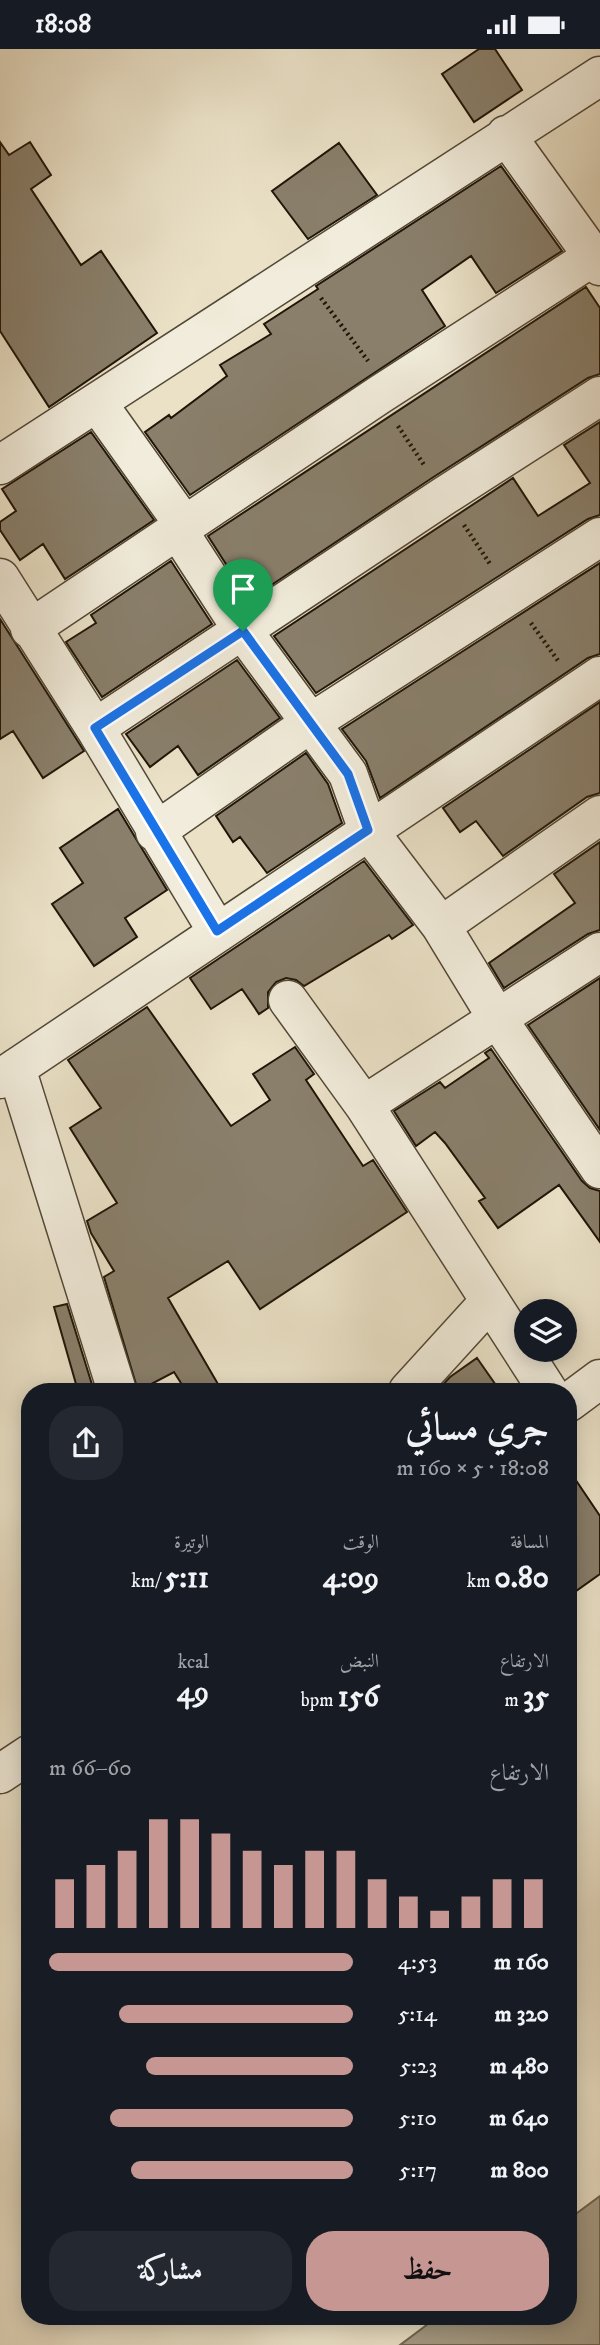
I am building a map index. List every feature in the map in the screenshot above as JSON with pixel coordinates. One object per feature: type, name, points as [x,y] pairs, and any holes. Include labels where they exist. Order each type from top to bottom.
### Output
[{"type":"street","points":[[0,465],[98,404],[600,76]]},
{"type":"street","points":[[30,629],[177,529],[597,261],[506,135]]},
{"type":"street","points":[[95,728],[600,396]]},
{"type":"street","points":[[98,404],[182,522],[177,529]]},
{"type":"street","points":[[177,529],[243,631],[348,774],[368,830],[441,926],[497,1018],[600,1169]]},
{"type":"street","points":[[155,832],[312,722],[600,537]]},
{"type":"street","points":[[0,578],[95,728],[155,832],[217,931]]},
{"type":"street","points":[[114,1383],[8,1074],[600,676]]},
{"type":"street","points":[[441,926],[600,815]]},
{"type":"street","points":[[364,1105],[600,952]]},
{"type":"street","points":[[288,1000],[364,1105],[543,1383]]},
{"type":"street","points":[[415,1383],[489,1302]]},
{"type":"street","points":[[577,1396],[600,1379]]},
{"type":"street","points":[[0,1774],[21,1760]]},
{"type":"shaded area","points":[[600,2196],[600,2345],[400,2345],[427,2325],[577,2325],[577,2213]]},
{"type":"building","points":[[479,49],[495,49],[522,90],[474,122],[442,74]]},
{"type":"building","points":[[0,142],[9,155],[30,142],[51,175],[31,189],[81,265],[101,251],[157,333],[49,407],[0,331]]},
{"type":"building","points":[[339,143],[377,195],[308,239],[272,191]]},
{"type":"building","points":[[501,166],[562,251],[496,293],[471,256],[422,290],[445,326],[190,495],[145,432],[169,415],[171,418],[227,376],[220,365],[271,334],[264,324],[318,289],[316,286]]},
{"type":"building","points":[[586,287],[600,308],[600,374],[588,378],[432,478],[249,600],[208,536]]},
{"type":"building","points":[[600,422],[600,515],[588,519],[316,693],[274,636],[513,478],[538,516],[590,483],[564,445]]},
{"type":"building","points":[[91,432],[154,520],[65,579],[43,544],[20,560],[0,530],[0,522],[16,511],[2,489]]},
{"type":"building","points":[[171,561],[212,624],[102,697],[66,642],[96,623],[91,615]]},
{"type":"building","points":[[600,563],[600,654],[588,658],[380,798],[366,761],[342,729]]},
{"type":"building","points":[[0,619],[84,751],[43,778],[13,731],[0,739]]},
{"type":"building","points":[[237,660],[280,718],[198,775],[178,746],[150,767],[126,734]]},
{"type":"building","points":[[600,702],[600,793],[587,797],[503,856],[476,821],[460,832],[443,808]]},
{"type":"building","points":[[306,753],[328,784],[342,823],[267,873],[240,837],[233,842],[216,816]]},
{"type":"building","points":[[118,809],[167,890],[125,918],[137,937],[94,966],[52,904],[83,883],[60,848]]},
{"type":"building","points":[[600,842],[600,930],[588,934],[504,988],[489,963],[575,903],[554,874]]},
{"type":"building","points":[[364,861],[413,925],[392,939],[389,935],[304,986],[296,980],[286,978],[276,982],[268,992],[268,1008],[259,1014],[242,989],[211,1009],[190,978]]},
{"type":"building","points":[[600,978],[600,1130],[528,1025]]},
{"type":"building","points":[[147,1007],[231,1126],[270,1100],[253,1074],[295,1047],[314,1074],[306,1080],[363,1166],[373,1160],[407,1212],[260,1309],[228,1261],[168,1298],[217,1383],[181,1383],[174,1372],[153,1383],[136,1383],[104,1277],[114,1271],[91,1233],[87,1221],[117,1203],[70,1128],[101,1108],[68,1060]]},
{"type":"building","points":[[491,1049],[582,1181],[590,1188],[600,1191],[600,1242],[559,1185],[498,1228],[479,1201],[485,1198],[445,1143],[435,1132],[416,1146],[394,1111],[440,1082],[445,1088],[489,1058],[485,1053]]},
{"type":"building","points":[[67,1304],[92,1383],[76,1383],[54,1307]]},
{"type":"building","points":[[477,1358],[494,1383],[444,1383]]},
{"type":"building","points":[[577,1482],[600,1516],[600,1574],[577,1590]]},
{"type":"route","points":[[243,631],[348,774],[368,830],[217,931],[155,832],[95,728],[243,631]]}]
